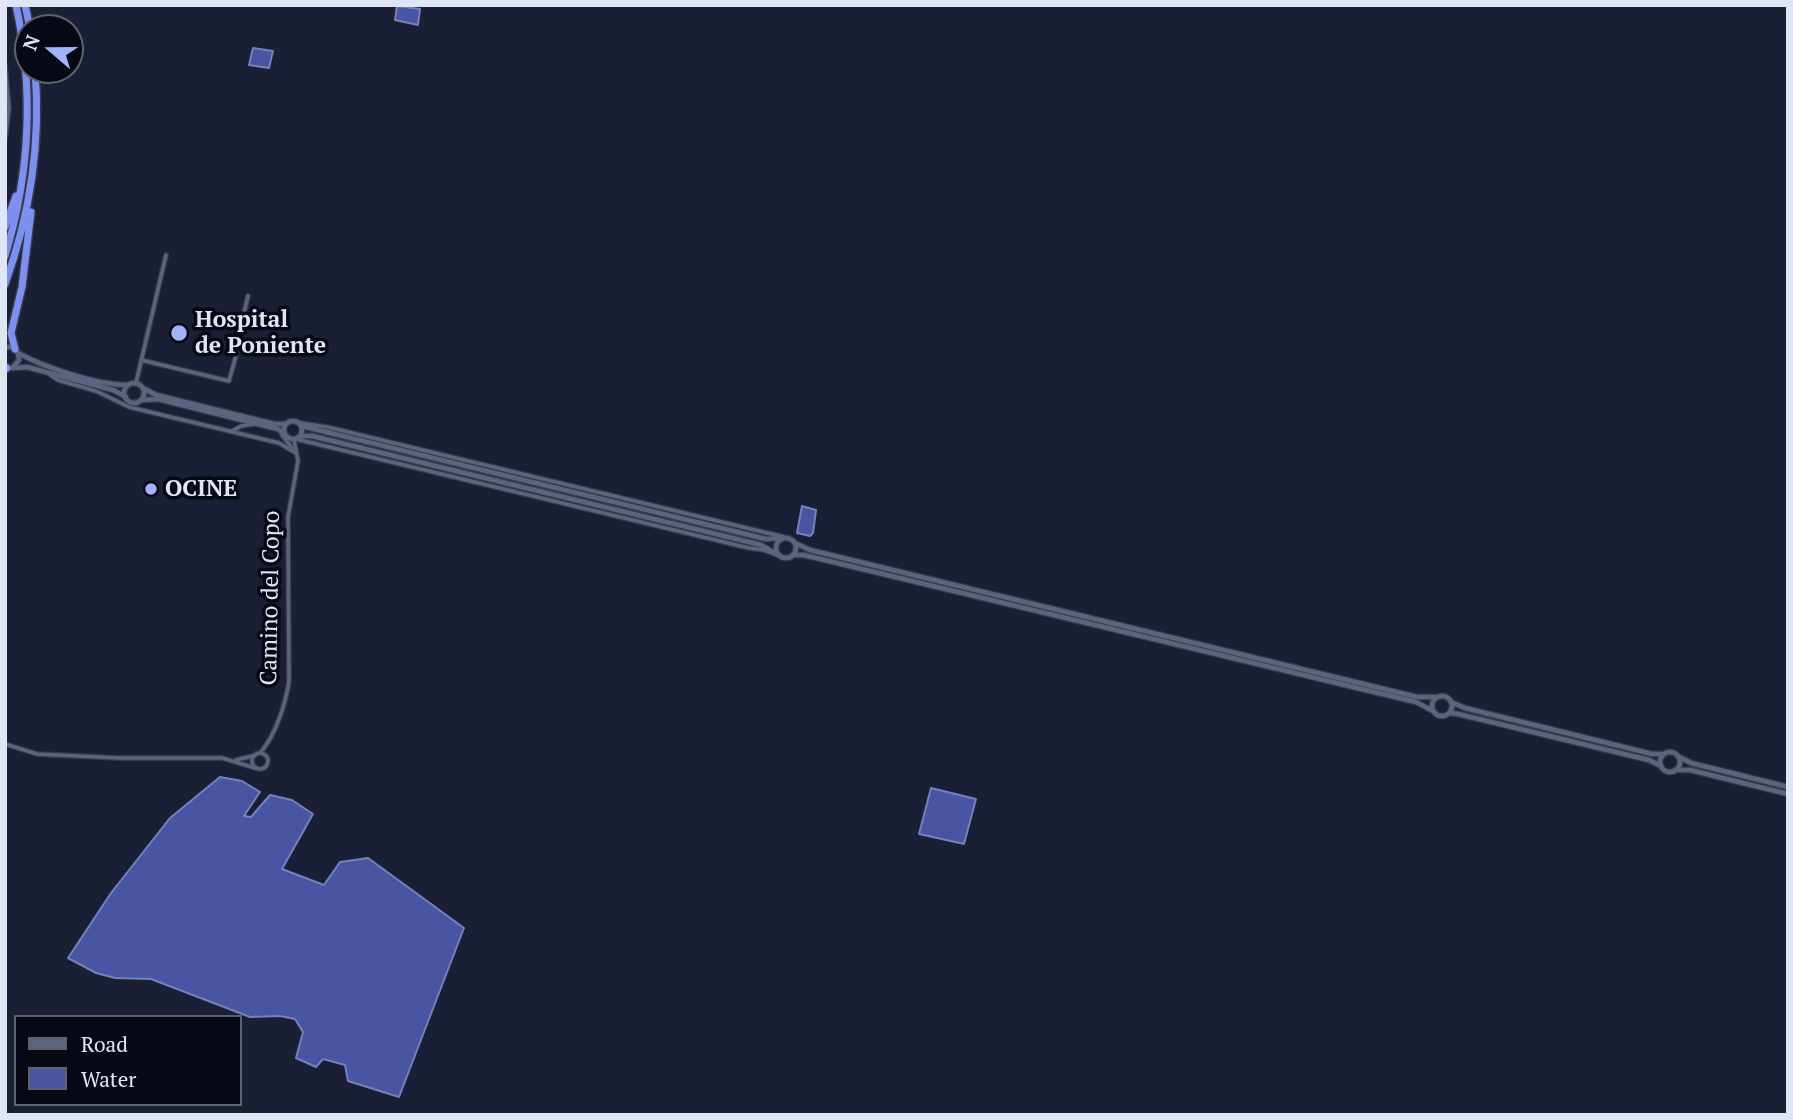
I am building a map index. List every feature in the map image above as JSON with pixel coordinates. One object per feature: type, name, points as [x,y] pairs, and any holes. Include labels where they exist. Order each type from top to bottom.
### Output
[{"type":"highway","points":[[5,256],[20,195],[27,144],[26,74],[16,5]]},
{"type":"highway","points":[[17,351],[11,333],[22,287],[36,145],[35,84]]},
{"type":"highway","points":[[5,227],[17,194],[27,144]]},
{"type":"highway","points":[[5,284],[25,216],[36,145]]},
{"type":"main road","points":[[5,347],[36,363],[114,385],[136,383],[156,395],[274,424],[294,421],[301,425],[766,539],[791,538],[810,550],[1404,694],[1428,699],[1444,697],[1465,708],[1638,751],[1652,754],[1673,752],[1691,764],[1788,787]]},
{"type":"main road","points":[[7,368],[19,360],[17,351]]},
{"type":"main road","points":[[7,368],[27,367],[113,390],[132,402],[158,399],[272,428],[292,439],[313,436],[761,545],[780,556],[804,555],[1416,702],[1442,716],[1449,713],[1458,714],[1649,760],[1666,771],[1690,770],[1788,794]]},
{"type":"main road","points":[[126,397],[128,385]]},
{"type":"main road","points":[[141,400],[143,388]]},
{"type":"main road","points":[[286,424],[292,439]]},
{"type":"main road","points":[[292,439],[301,425]]},
{"type":"main road","points":[[780,556],[776,546],[783,538]]},
{"type":"main road","points":[[793,555],[795,543]]},
{"type":"main road","points":[[1433,710],[1432,704],[1438,697]]},
{"type":"main road","points":[[1449,713],[1451,702]]},
{"type":"main road","points":[[1661,766],[1660,759],[1664,754]]},
{"type":"main road","points":[[1675,770],[1679,765],[1679,757]]},
{"type":"street","points":[[5,65],[9,108],[5,139]]},
{"type":"street","points":[[136,383],[166,255]]},
{"type":"street","points":[[141,360],[229,381],[233,374],[235,351],[248,296]]},
{"type":"street","points":[[44,372],[58,380],[96,391],[129,407],[279,443],[295,453]]},
{"type":"street","points":[[230,432],[241,426],[256,424]]},
{"type":"street","points":[[272,428],[292,439]]},
{"type":"street","name":"Camino del Copo","points":[[268,742],[286,699],[289,682],[288,517],[297,467],[292,439]]},
{"type":"street","points":[[234,761],[261,752],[268,742]]},
{"type":"street","points":[[5,744],[37,754],[119,758],[222,758],[262,769],[267,766],[268,742]]},
{"type":"street","points":[[261,752],[266,755]]},
{"type":"street","points":[[253,756],[252,763],[255,768]]},
{"type":"water","points":[[397,6],[420,9],[418,25],[395,20]]},
{"type":"water","points":[[253,48],[273,51],[269,68],[249,65]]},
{"type":"water","points":[[802,506],[816,510],[813,533],[810,536],[797,533]]},
{"type":"water","points":[[220,777],[242,781],[260,792],[244,816],[251,817],[270,795],[292,800],[313,814],[282,869],[324,885],[340,862],[368,858],[464,928],[399,1097],[348,1081],[345,1065],[323,1059],[316,1067],[296,1058],[303,1032],[295,1019],[280,1016],[250,1017],[151,979],[115,978],[96,973],[68,958],[111,893],[170,818]]},
{"type":"water","points":[[931,788],[976,799],[964,844],[919,834]]},
{"type":"place","name":"Hospital de Poniente","points":[[179,333]]},
{"type":"place","name":"OCINE","points":[[151,489]]}]
